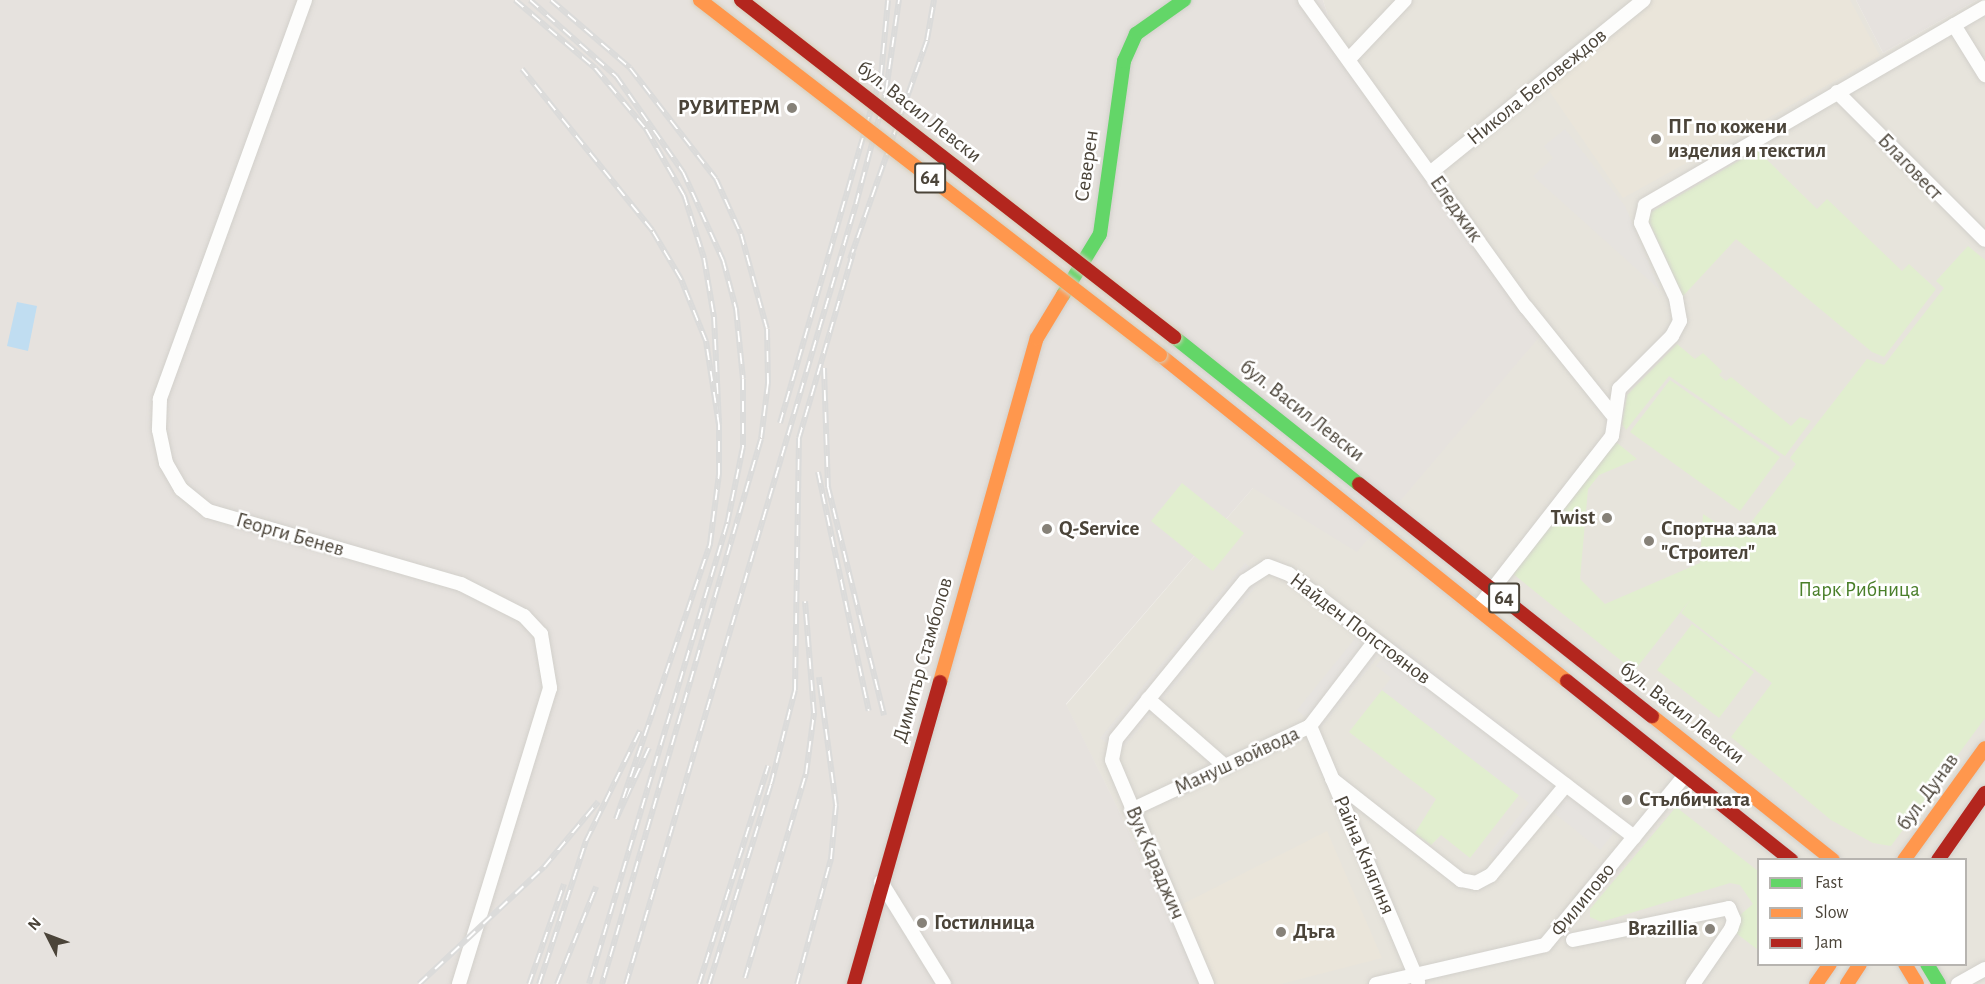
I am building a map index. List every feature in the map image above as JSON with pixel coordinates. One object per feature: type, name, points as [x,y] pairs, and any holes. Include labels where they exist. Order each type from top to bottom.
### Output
[{"type":"main road","name":"64","points":[[700,0],[1160,355],[1789,858]]},
{"type":"main road","name":"бул. Васил Левски","points":[[741,0],[1174,337],[1830,858]]},
{"type":"main road","name":"Северен","points":[[1034,348],[1100,234],[1129,47],[1150,20],[1184,0]]},
{"type":"main road","name":"Димитър Стамболов","points":[[854,984],[1034,348]]},
{"type":"main road","name":"бул. Дунав","points":[[1905,858],[1985,748]]},
{"type":"main road","points":[[1939,858],[1985,793]]},
{"type":"main road","points":[[1816,984],[1829,966]]},
{"type":"main road","points":[[1847,984],[1859,966]]},
{"type":"main road","points":[[1906,966],[1917,984]]},
{"type":"main road","points":[[1929,966],[1939,984]]},
{"type":"street","name":"Георги Бенев","points":[[305,0],[160,399],[159,430],[166,464],[176,481],[208,511],[461,584],[524,616],[541,634],[550,688],[459,984]]},
{"type":"street","name":"Еледжик","points":[[1305,0],[1350,59],[1526,307],[1612,414]]},
{"type":"street","points":[[1350,59],[1404,0]]},
{"type":"street","name":"Никола Беловеждов","points":[[1430,173],[1644,0]]},
{"type":"street","points":[[1477,609],[1612,436],[1612,414],[1619,389],[1672,336],[1680,321],[1676,298],[1641,223],[1645,205],[1985,7]]},
{"type":"street","points":[[1954,25],[1985,75]]},
{"type":"street","name":"Благовест","points":[[1838,92],[1985,240]]},
{"type":"street","name":"Найден Попстоянов","points":[[1116,739],[1245,581],[1268,566],[1289,574],[1634,837]]},
{"type":"street","name":"Мануш войвода","points":[[1131,810],[1310,726],[1375,641]]},
{"type":"street","points":[[1148,699],[1226,767]]},
{"type":"street","name":"Райна Княгиня","points":[[1310,726],[1417,980]]},
{"type":"street","name":"Вук Караджич","points":[[1116,739],[1112,760],[1131,810],[1207,984]]},
{"type":"street","name":"Филипово","points":[[1376,984],[1417,980],[1545,945],[1685,775]]},
{"type":"street","points":[[1332,779],[1461,880],[1476,883],[1491,875],[1566,785]]},
{"type":"street","points":[[881,882],[944,984]]},
{"type":"street","name":"Филипово","points":[[1574,940],[1719,907],[1729,908],[1734,920],[1693,984]]},
{"type":"street","points":[[1958,984],[1985,969]]},
{"type":"shaded area","points":[[0,0],[1323,0],[1342,62],[1540,336],[1357,552],[1253,488],[1066,704],[1205,984],[0,984]]},
{"type":"shaded area","points":[[1323,0],[1856,0],[1883,53],[1977,0],[1985,0],[1985,984],[1205,984],[1066,705],[1253,488],[1342,62]]},
{"type":"shaded area","name":"ПГ по кожени изделия и текстил","points":[[1632,0],[1850,0],[1880,56],[1623,198],[1541,79]]},
{"type":"shaded area","points":[[1856,0],[1977,0],[1883,53]]},
{"type":"shaded area","points":[[1565,129],[1625,206],[1660,290],[1533,176],[1553,158],[1544,146]]},
{"type":"shaded area","points":[[1245,563],[1263,578],[1119,753],[1100,738]]},
{"type":"shaded area","points":[[1362,630],[1385,648],[1320,729],[1297,710]]},
{"type":"shaded area","points":[[1395,642],[1565,773],[1559,780],[1619,826],[1600,850],[1548,808],[1501,863],[1489,854],[1529,803],[1382,690],[1391,678],[1376,666]]},
{"type":"shaded area","name":"Дъга","points":[[1327,831],[1382,958],[1281,984],[1215,984],[1179,906]]},
{"type":"green space","points":[[1757,150],[1817,209],[1827,199],[1902,271],[1909,264],[1936,289],[1884,357],[1872,352],[1736,239],[1683,296],[1646,215]]},
{"type":"green space","name":"Парк Рибница","points":[[1968,246],[1985,260],[1985,718],[1891,846],[1873,843],[1831,820],[1731,737],[1772,683],[1681,613],[1690,600],[1634,671],[1512,573],[1616,442],[1637,459],[1599,475],[1588,489],[1580,579],[1605,604],[1700,563],[1703,514],[1739,538],[1796,464],[1790,458],[1867,359],[1884,365],[1944,288],[1936,281]]},
{"type":"green space","points":[[1677,344],[1695,359],[1703,353],[1722,371],[1719,375],[1726,381],[1731,377],[1791,426],[1800,417],[1811,421],[1785,456],[1669,376],[1626,430],[1622,424],[1627,395]]},
{"type":"green space","points":[[1670,380],[1780,457],[1740,511],[1630,432]]},
{"type":"green space","points":[[1182,483],[1244,533],[1213,571],[1151,521]]},
{"type":"green space","points":[[1692,624],[1754,672],[1719,718],[1657,670]]},
{"type":"green space","points":[[1382,690],[1519,795],[1470,858],[1441,835],[1431,845],[1415,833],[1436,799],[1349,732]]},
{"type":"green space","points":[[1676,807],[1757,870],[1757,949],[1727,926],[1753,904],[1740,885],[1730,883],[1601,922],[1590,917],[1590,909]]},
{"type":"water","points":[[17,302],[37,306],[28,351],[7,346]]},
{"type":"railway","points":[[515,0],[595,68],[646,129],[684,195],[704,258],[714,317],[719,425],[706,341],[681,279],[652,230],[522,69]]},
{"type":"railway","points":[[530,0],[616,76],[683,172],[723,260],[736,309],[743,379],[743,447],[727,524],[589,984]]},
{"type":"railway","points":[[551,0],[630,68],[716,179],[741,234],[767,329],[768,383],[761,439],[602,984]]},
{"type":"railway","points":[[780,423],[881,76],[888,0]]},
{"type":"railway","points":[[626,984],[856,204],[886,91],[899,0]]},
{"type":"railway","points":[[850,259],[927,40],[934,0]]},
{"type":"railway","points":[[709,984],[771,784],[795,690],[799,438],[853,253]]},
{"type":"railway","points":[[824,368],[828,487],[884,715]]},
{"type":"railway","points":[[649,748],[616,819],[710,544],[719,474],[719,425]]},
{"type":"railway","points":[[818,472],[869,711]]},
{"type":"railway","points":[[745,978],[806,774],[814,713],[805,601]]},
{"type":"railway","points":[[797,984],[831,859],[836,805],[819,677]]},
{"type":"railway","points":[[539,984],[586,841],[640,731]]},
{"type":"railway","points":[[699,984],[768,766]]},
{"type":"railway","points":[[419,984],[544,867],[598,802]]},
{"type":"railway","points":[[529,984],[564,884]]},
{"type":"railway","points":[[557,984],[596,887]]},
{"type":"traffic: fast","points":[[1063,295],[1100,234],[1124,61],[1136,34],[1184,0]]},
{"type":"traffic: fast","points":[[1174,337],[1359,484]]},
{"type":"traffic: fast","points":[[1928,966],[1939,984]]},
{"type":"traffic: slow","points":[[700,0],[1160,355]]},
{"type":"traffic: slow","points":[[940,682],[1037,338],[1063,295]]},
{"type":"traffic: slow","points":[[1160,355],[1567,681]]},
{"type":"traffic: slow","points":[[1652,716],[1830,858]]},
{"type":"traffic: slow","points":[[1905,858],[1985,748]]},
{"type":"traffic: slow","points":[[1816,984],[1829,966]]},
{"type":"traffic: slow","points":[[1847,984],[1859,966]]},
{"type":"traffic: slow","points":[[1906,966],[1917,984]]},
{"type":"traffic: jam","points":[[741,0],[1174,337]]},
{"type":"traffic: jam","points":[[1359,484],[1652,716]]},
{"type":"traffic: jam","points":[[1567,681],[1788,858]]},
{"type":"traffic: jam","points":[[854,984],[940,682]]},
{"type":"traffic: jam","points":[[1939,858],[1985,793]]},
{"type":"place","name":"РУВИТЕРМ","points":[[792,108]]},
{"type":"place","name":"ПГ по кожени изделия и текстил","points":[[1656,139]]},
{"type":"place","name":"Twist","points":[[1607,518]]},
{"type":"place","name":"Q-Service","points":[[1047,529]]},
{"type":"place","name":"Спортна зала \"Строител\"","points":[[1649,541]]},
{"type":"place","name":"Стълбичката","points":[[1627,800]]},
{"type":"place","name":"Гостилница","points":[[922,923]]},
{"type":"place","name":"Brazillia","points":[[1710,929]]},
{"type":"place","name":"Дъга","points":[[1281,932]]}]
